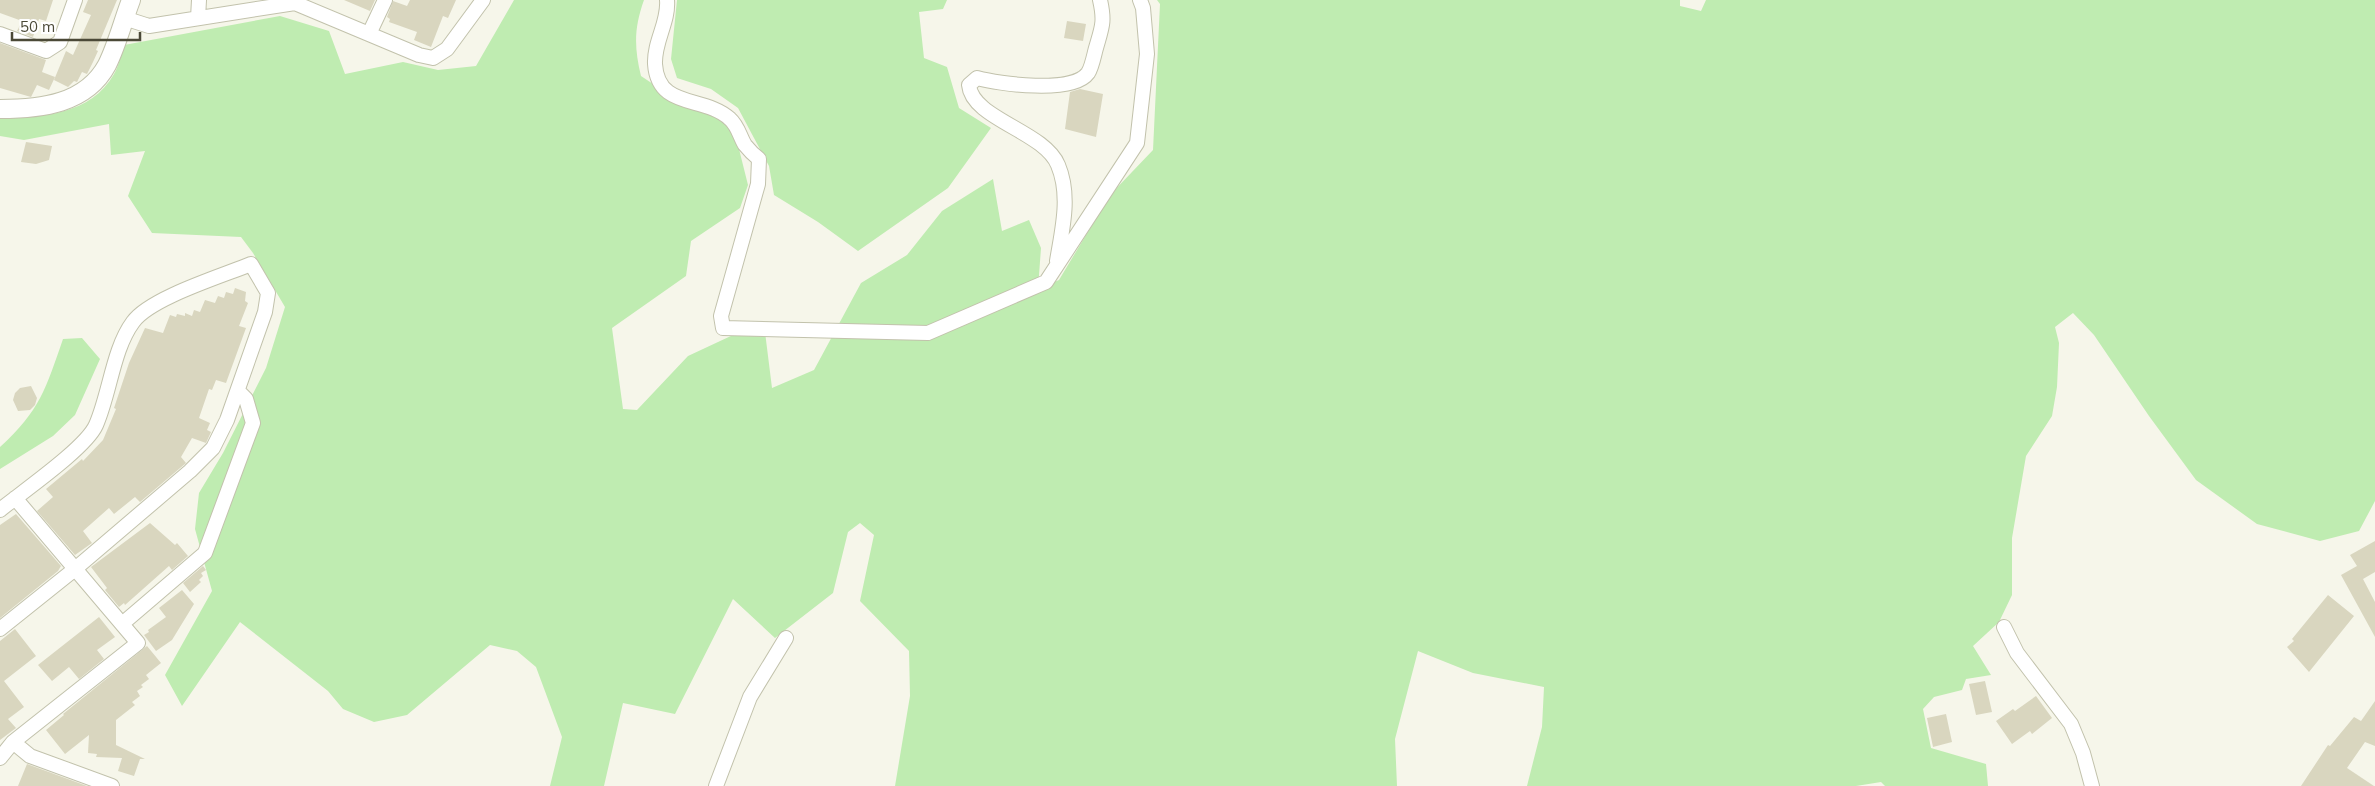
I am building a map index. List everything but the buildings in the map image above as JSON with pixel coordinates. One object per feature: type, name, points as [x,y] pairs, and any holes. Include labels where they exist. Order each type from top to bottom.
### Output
[{"type":"street","points":[[0,34],[46,50],[60,42],[75,0]]},
{"type":"street","points":[[0,109],[52,106],[78,95],[95,82],[107,64],[131,0]]},
{"type":"street","points":[[198,18],[199,0]]},
{"type":"street","points":[[369,34],[385,0]]},
{"type":"street","points":[[124,18],[149,26],[296,2],[369,34],[433,58],[448,49],[483,0]]},
{"type":"street","points":[[667,0],[668,10],[657,44],[655,61],[656,75],[660,85],[668,94],[719,112],[730,119],[746,146],[759,159],[758,184],[720,316],[723,328],[928,333],[1046,282],[1137,143],[1147,54],[1143,8],[1140,0]]},
{"type":"street","points":[[1057,264],[1066,198],[1058,164],[1042,146],[1015,127],[987,111],[970,94],[969,85],[977,78],[1005,84],[1057,85],[1079,81],[1088,73],[1104,20],[1100,0]]},
{"type":"street","points":[[0,510],[79,446],[95,427],[123,341],[133,321],[151,305],[251,264],[268,293],[264,312],[238,391],[227,420],[213,448],[190,471],[75,569],[0,629]]},
{"type":"street","points":[[122,624],[205,553],[253,423],[246,399],[238,391]]},
{"type":"street","points":[[0,758],[13,742],[138,643],[15,498]]},
{"type":"street","points":[[2004,627],[2017,653],[2070,724],[2083,753],[2092,786]]},
{"type":"street","points":[[716,786],[750,696],[786,638]]},
{"type":"street","points":[[13,742],[30,756],[112,786]]},
{"type":"green space","points":[[514,0],[644,0],[638,20],[636,38],[641,76],[671,96],[718,115],[734,129],[748,185],[740,208],[691,241],[686,276],[612,328],[623,409],[637,410],[688,356],[733,335],[765,332],[772,388],[814,370],[861,283],[907,255],[942,211],[993,179],[1002,231],[1029,220],[1041,248],[1038,289],[1059,280],[1110,195],[1153,150],[1160,4],[1157,0],[1680,0],[1680,6],[1701,11],[1706,0],[2375,0],[2375,501],[2359,531],[2320,541],[2257,524],[2196,480],[2149,416],[2094,335],[2073,313],[2055,327],[2059,343],[2057,387],[2052,416],[2026,456],[2012,538],[2012,595],[1999,622],[1973,646],[1991,675],[1966,679],[1962,690],[1934,697],[1923,709],[1931,748],[1986,764],[1988,786],[1885,786],[1881,782],[1856,786],[1527,786],[1542,727],[1544,687],[1473,673],[1418,651],[1395,739],[1397,786],[895,786],[910,696],[909,651],[860,601],[874,535],[860,523],[848,532],[833,593],[775,638],[733,599],[675,714],[623,703],[604,786],[550,786],[562,737],[536,667],[517,651],[490,645],[407,715],[374,722],[343,709],[328,691],[240,622],[182,706],[165,675],[212,591],[195,529],[199,493],[223,453],[266,368],[285,307],[253,253],[241,237],[152,233],[128,196],[145,151],[111,155],[109,124],[24,140],[0,136],[0,118],[48,114],[79,106],[104,88],[119,64],[124,45],[280,16],[329,31],[345,74],[403,62],[438,70],[476,66]]},
{"type":"green space","points":[[677,0],[947,0],[943,9],[919,12],[924,58],[947,67],[959,108],[991,128],[948,188],[858,251],[818,222],[774,195],[769,166],[738,108],[711,89],[677,78],[671,59]]},
{"type":"green space","points":[[82,338],[100,359],[75,415],[53,436],[0,469],[0,447],[24,422],[40,398],[63,339]]}]
